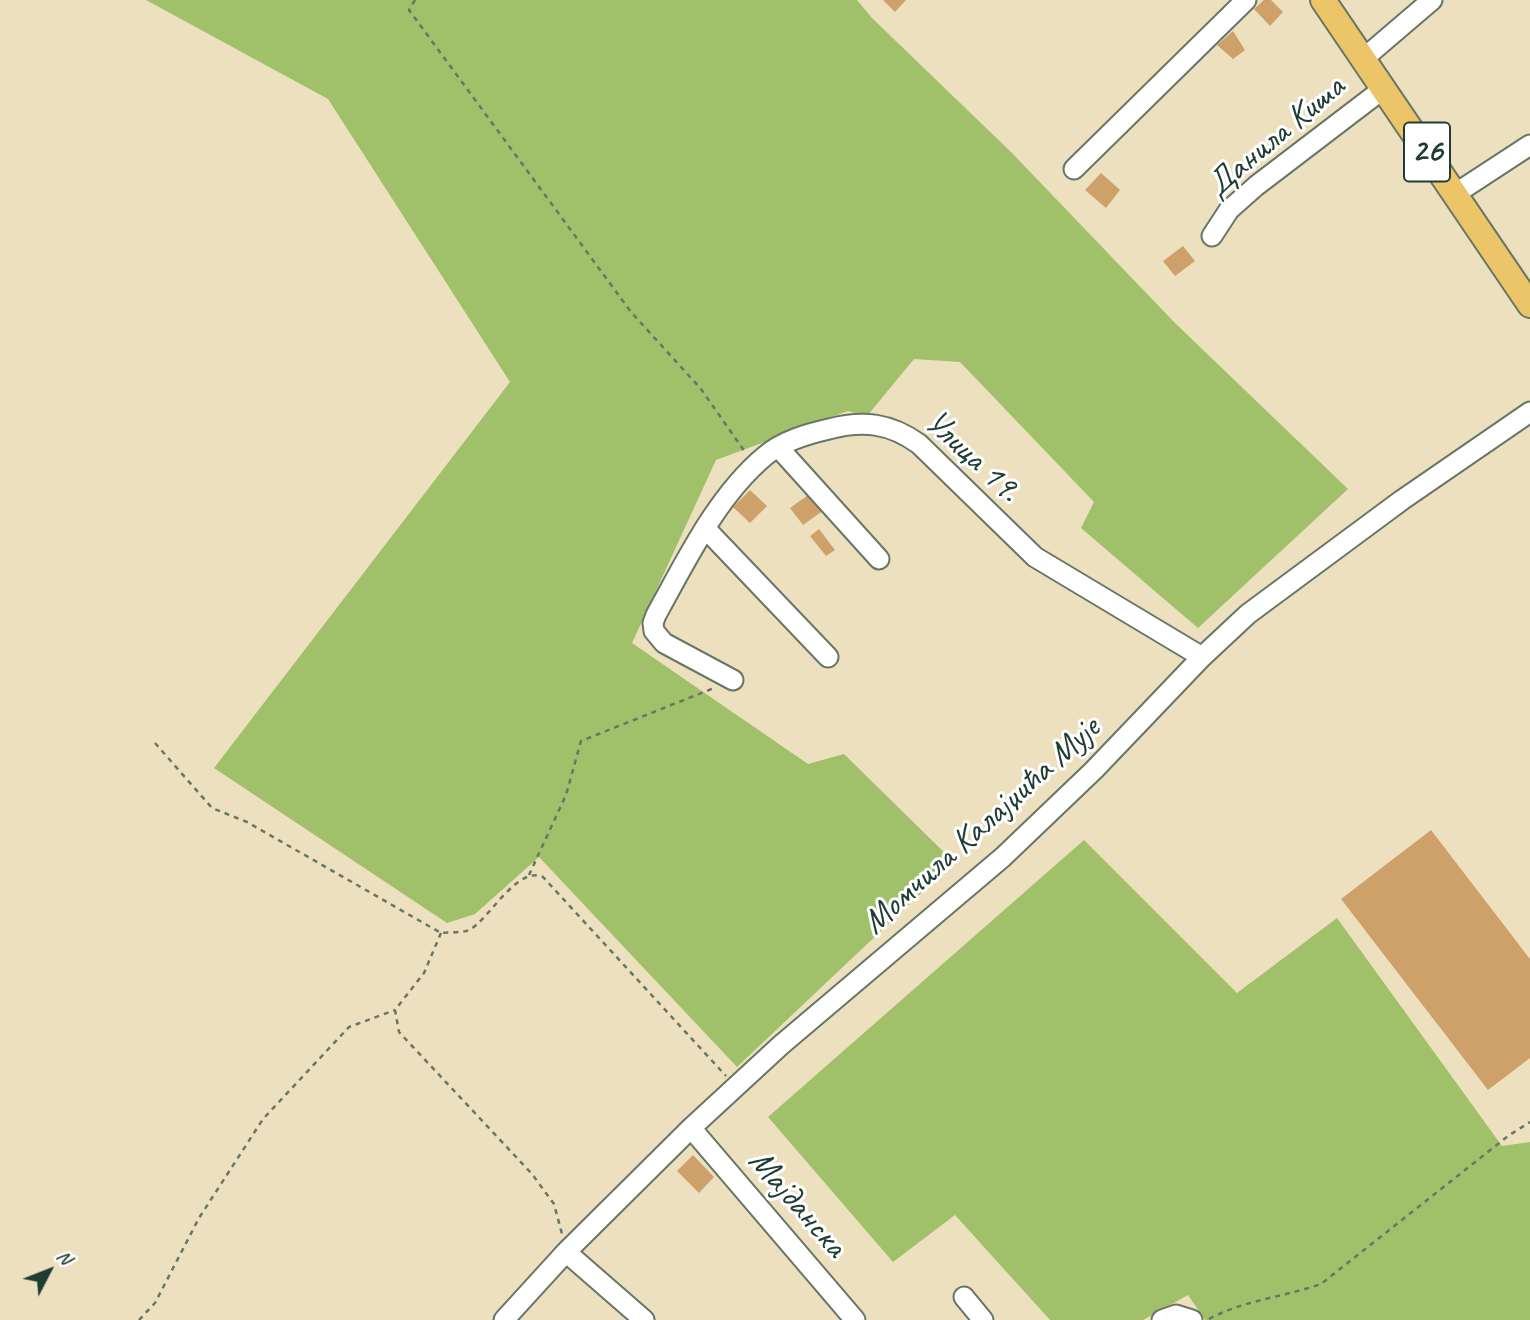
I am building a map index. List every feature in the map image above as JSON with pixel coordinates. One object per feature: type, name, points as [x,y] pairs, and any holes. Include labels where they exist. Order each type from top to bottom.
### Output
[{"type":"main road","name":"26","points":[[1323,0],[1530,304]]},
{"type":"street","points":[[1073,169],[1246,0]]},
{"type":"street","points":[[1363,59],[1432,0]]},
{"type":"street","name":"Данила Киша","points":[[1212,236],[1229,211],[1256,186],[1383,89]]},
{"type":"street","points":[[1455,194],[1530,145]]},
{"type":"street","name":"Момчила Калајџића Мује","points":[[512,1318],[566,1251],[691,1128],[735,1087],[1003,857],[1094,770],[1202,657],[1248,614],[1402,500],[1530,412]]},
{"type":"street","name":"Улица 19.","points":[[733,680],[664,643],[654,631],[653,623],[705,528],[765,455],[809,434],[846,424],[876,424],[895,429],[919,444],[1035,557],[1202,657]]},
{"type":"street","points":[[778,447],[879,559]]},
{"type":"street","points":[[705,528],[828,657]]},
{"type":"street","name":"Мајданска","points":[[691,1128],[855,1320]]},
{"type":"street","points":[[566,1251],[644,1320]]},
{"type":"street","points":[[964,1297],[983,1320]]},
{"type":"street","points":[[1162,1320],[1176,1315],[1192,1320]]},
{"type":"path","points":[[415,0],[409,10],[631,312],[701,389],[754,467]]},
{"type":"path","points":[[155,743],[212,808],[247,822],[441,933],[469,930],[529,875],[566,795],[581,741],[733,680]]},
{"type":"path","points":[[529,875],[537,874],[543,877],[735,1087]]},
{"type":"path","points":[[139,1320],[155,1303],[199,1219],[263,1119],[349,1027],[395,1010],[424,973],[441,933]]},
{"type":"path","points":[[395,1010],[399,1032],[524,1165],[554,1204],[566,1251]]},
{"type":"path","points":[[1207,1320],[1255,1302],[1293,1294],[1321,1284],[1508,1136],[1530,1122]]},
{"type":"green space","points":[[146,0],[857,0],[872,18],[1011,152],[1175,323],[1348,489],[1198,628],[1081,528],[1094,502],[960,362],[914,359],[867,416],[848,411],[716,460],[632,643],[808,764],[844,754],[954,862],[737,1067],[539,857],[475,914],[447,923],[214,768],[510,382],[328,99]]},
{"type":"green space","points":[[1084,840],[1237,993],[1337,918],[1502,1146],[1530,1142],[1530,1320],[1205,1320],[1188,1295],[1143,1320],[1050,1320],[955,1215],[893,1262],[768,1117]]},
{"type":"building","points":[[883,0],[906,0],[895,12]]},
{"type":"building","points":[[1264,0],[1271,0],[1283,12],[1270,26],[1254,9]]},
{"type":"building","points":[[1233,31],[1245,50],[1233,59],[1217,45]]},
{"type":"building","points":[[1101,173],[1120,190],[1106,208],[1085,190]]},
{"type":"building","points":[[1183,246],[1195,261],[1175,276],[1163,261]]},
{"type":"building","points":[[750,490],[767,506],[750,523],[733,507]]},
{"type":"building","points":[[811,493],[824,510],[803,525],[790,508]]},
{"type":"building","points":[[819,529],[835,550],[826,556],[810,536]]},
{"type":"building","points":[[1431,830],[1530,959],[1530,1058],[1488,1090],[1341,899]]},
{"type":"building","points":[[693,1155],[714,1177],[699,1193],[677,1171]]}]
